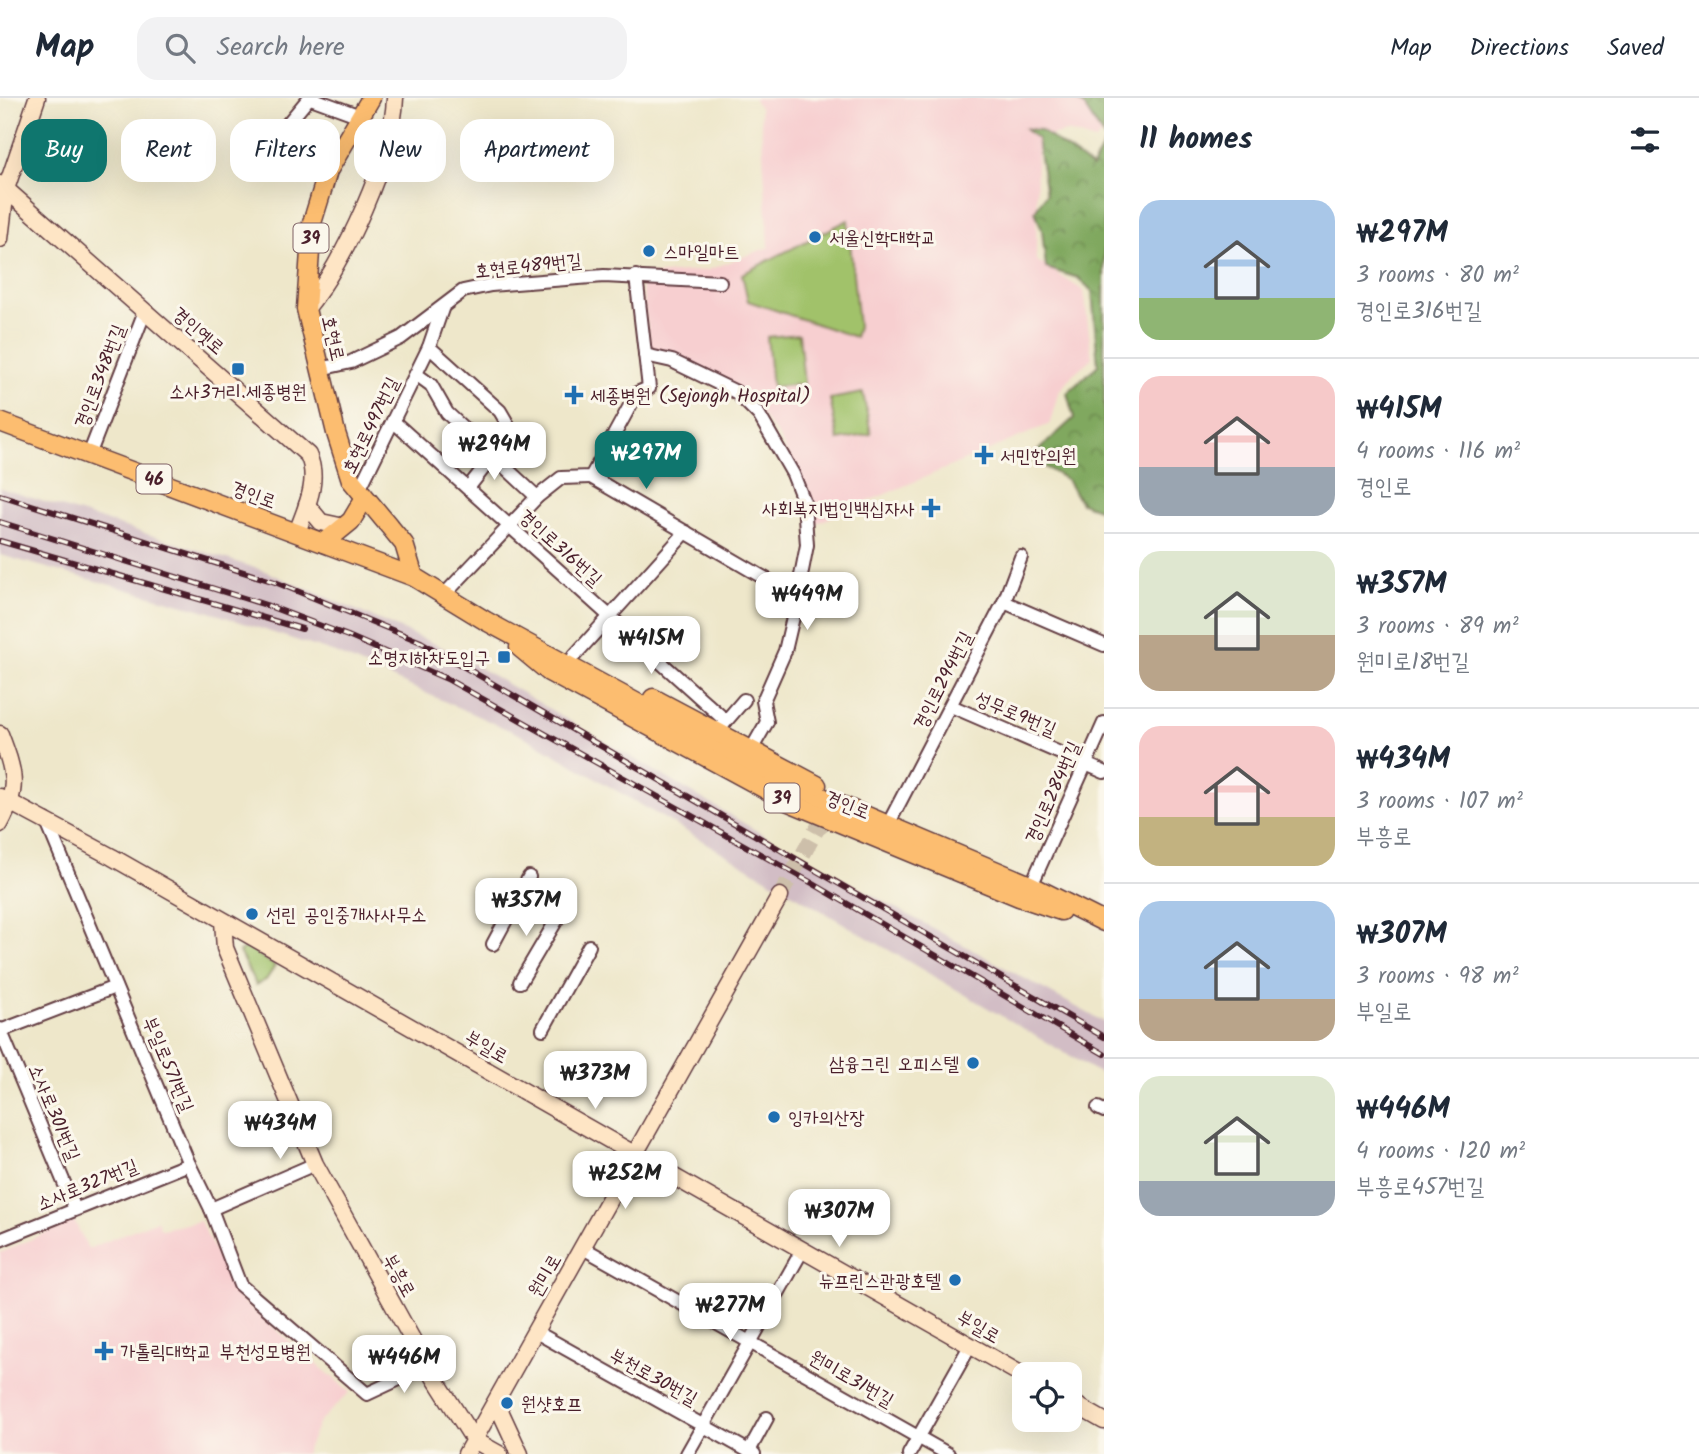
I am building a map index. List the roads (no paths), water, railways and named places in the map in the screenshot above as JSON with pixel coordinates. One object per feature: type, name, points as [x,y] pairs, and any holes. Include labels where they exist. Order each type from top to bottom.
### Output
[{"type":"main road","name":"호현로","points":[[371,98],[328,171],[312,223],[306,309],[336,433],[351,480],[361,496],[404,544],[414,578]]},
{"type":"main road","name":"경인로","points":[[6,424],[414,578],[486,621],[770,775],[1030,885],[1104,922]]},
{"type":"main road","points":[[324,543],[344,527],[361,496]]},
{"type":"main road","name":"경인로","points":[[486,621],[549,672],[789,802],[1019,897],[1104,922]]},
{"type":"main road","name":"경인로","points":[[486,621],[531,633],[722,726],[751,750],[831,792],[1035,877],[1104,922]]},
{"type":"street","points":[[0,239],[3,186],[37,98]]},
{"type":"street","points":[[292,119],[310,98],[360,116]]},
{"type":"street","points":[[306,309],[315,299],[363,211],[380,163],[395,98]]},
{"type":"street","name":"경인옛로","points":[[3,186],[309,454],[313,476],[307,505],[297,532]]},
{"type":"street","name":"호현로489번길","points":[[320,369],[374,353],[442,309],[463,292],[491,285],[604,276],[720,282]]},
{"type":"street","points":[[591,477],[637,393],[649,388],[636,276]]},
{"type":"street","name":"호현로497번길","points":[[361,496],[429,347],[442,309]]},
{"type":"street","name":"경인로348번길","points":[[89,455],[145,311]]},
{"type":"street","points":[[429,347],[499,411],[507,423],[493,456],[468,488]]},
{"type":"street","points":[[645,355],[672,361],[704,374],[736,392],[759,415],[793,474],[804,502],[807,545],[797,597],[785,651],[763,701],[767,722],[751,750]]},
{"type":"street","name":"호현로497번길","points":[[416,374],[430,385],[447,413],[537,497]]},
{"type":"street","name":"경인로316번길","points":[[394,422],[609,617]]},
{"type":"street","points":[[444,595],[537,497],[561,478],[591,477],[797,597]]},
{"type":"street","points":[[307,505],[321,522],[344,527]]},
{"type":"street","points":[[574,656],[685,533]]},
{"type":"street","name":"경인로294번길","points":[[891,817],[1004,602],[1021,557]]},
{"type":"street","points":[[1004,602],[1104,645]]},
{"type":"street","name":"경인로","points":[[609,617],[722,726]]},
{"type":"street","points":[[514,643],[814,801]]},
{"type":"street","points":[[722,726],[744,700]]},
{"type":"street","name":"성무로9번길","points":[[951,706],[1104,772]]},
{"type":"street","name":"경인로284번길","points":[[1035,877],[1104,723]]},
{"type":"street","points":[[0,734],[11,762],[14,782],[0,824]]},
{"type":"street","name":"부일로","points":[[6,800],[46,820],[1012,1369]]},
{"type":"street","points":[[846,814],[1104,922]]},
{"type":"street","name":"부일로571번길","points":[[46,820],[115,987],[145,1051],[189,1164],[211,1209],[240,1285],[367,1394],[427,1366]]},
{"type":"street","points":[[493,944],[529,877]]},
{"type":"street","name":"원미로","points":[[472,1449],[780,896]]},
{"type":"street","points":[[520,982],[562,911]]},
{"type":"street","name":"부흥로","points":[[223,922],[225,948],[315,1164],[472,1449],[499,1454]]},
{"type":"street","points":[[543,1029],[589,946]]},
{"type":"street","points":[[0,1031],[115,987]]},
{"type":"street","name":"소사로301번길","points":[[0,1031],[75,1209]]},
{"type":"street","name":"소사로327번길","points":[[0,1240],[189,1164]]},
{"type":"street","points":[[211,1209],[315,1164]]},
{"type":"street","name":"원미로31번길","points":[[583,1248],[948,1454]]},
{"type":"street","points":[[687,1454],[803,1249]]},
{"type":"street","name":"부천로30번길","points":[[536,1332],[751,1453]]},
{"type":"street","points":[[909,1454],[970,1346]]},
{"type":"street","points":[[496,1402],[520,1454]]},
{"type":"street","points":[[1082,1408],[1104,1420]]},
{"type":"street","points":[[751,1453],[767,1418]]},
{"type":"tunnel","points":[[780,896],[817,829],[836,814]]},
{"type":"railway","points":[[0,495],[275,582],[421,642],[1104,1037]]},
{"type":"railway","points":[[0,522],[266,605],[348,636],[447,679],[812,883],[1104,1054]]},
{"type":"railway","points":[[0,541],[302,629]]},
{"type":"place","name":"서울신학대학교","points":[[815,237]]},
{"type":"place","name":"스마일마트","points":[[649,251]]},
{"type":"place","name":"소사3거리.세종병원","points":[[238,369]]},
{"type":"place","name":"세종병원 (Sejongh Hospital)","points":[[574,395]]},
{"type":"place","name":"서민한의원","points":[[984,455]]},
{"type":"place","name":"사회복지법인백십자사","points":[[931,508]]},
{"type":"place","name":"소명지하차도입구","points":[[504,657]]},
{"type":"place","name":"선린 공인중개사사무소","points":[[252,914]]},
{"type":"place","name":"삼융그린 오피스텔","points":[[973,1063]]},
{"type":"place","name":"잉카의산장","points":[[774,1117]]},
{"type":"place","name":"뉴프린스관광호텔","points":[[955,1280]]},
{"type":"place","name":"가톨릭대학교 부천성모병원","points":[[104,1351]]},
{"type":"place","name":"원샷호프","points":[[507,1403]]}]
